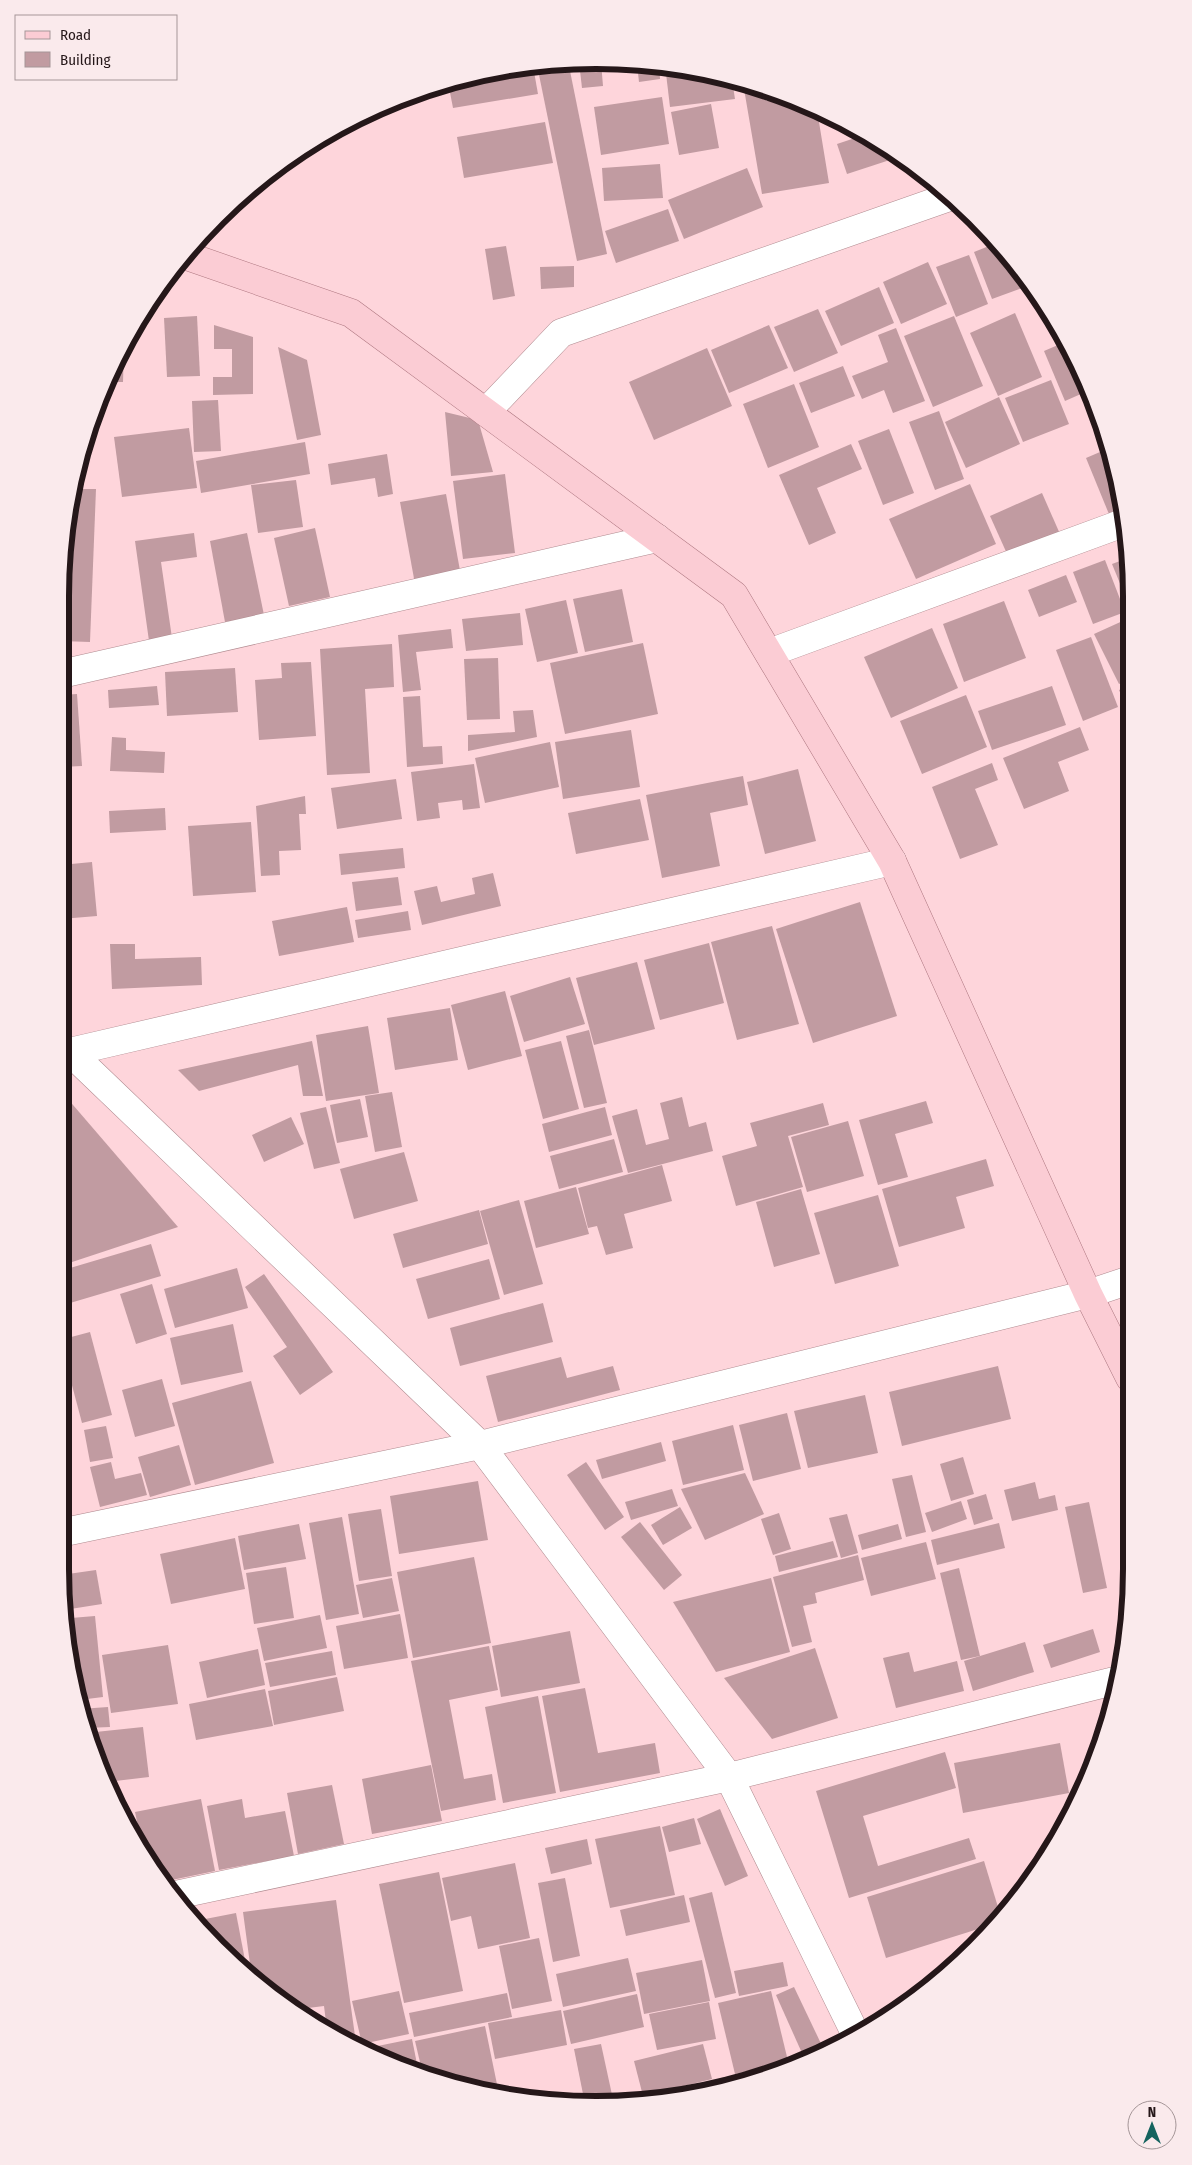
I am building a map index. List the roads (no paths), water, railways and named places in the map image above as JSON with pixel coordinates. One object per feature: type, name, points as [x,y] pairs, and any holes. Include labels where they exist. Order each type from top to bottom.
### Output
[{"type":"main road","points":[[192,258],[351,313],[734,595],[892,861],[1088,1294],[1123,1364]]},
{"type":"street","points":[[486,412],[561,333],[943,199]]},
{"type":"street","points":[[769,653],[1119,525]]},
{"type":"street","points":[[69,672],[657,538]]},
{"type":"street","points":[[69,1052],[892,861]]},
{"type":"street","points":[[69,1057],[480,1445],[729,1778],[853,2029]]},
{"type":"street","points":[[69,1531],[480,1445],[1088,1294],[1123,1282]]},
{"type":"street","points":[[181,1894],[729,1778],[1111,1682]]}]
